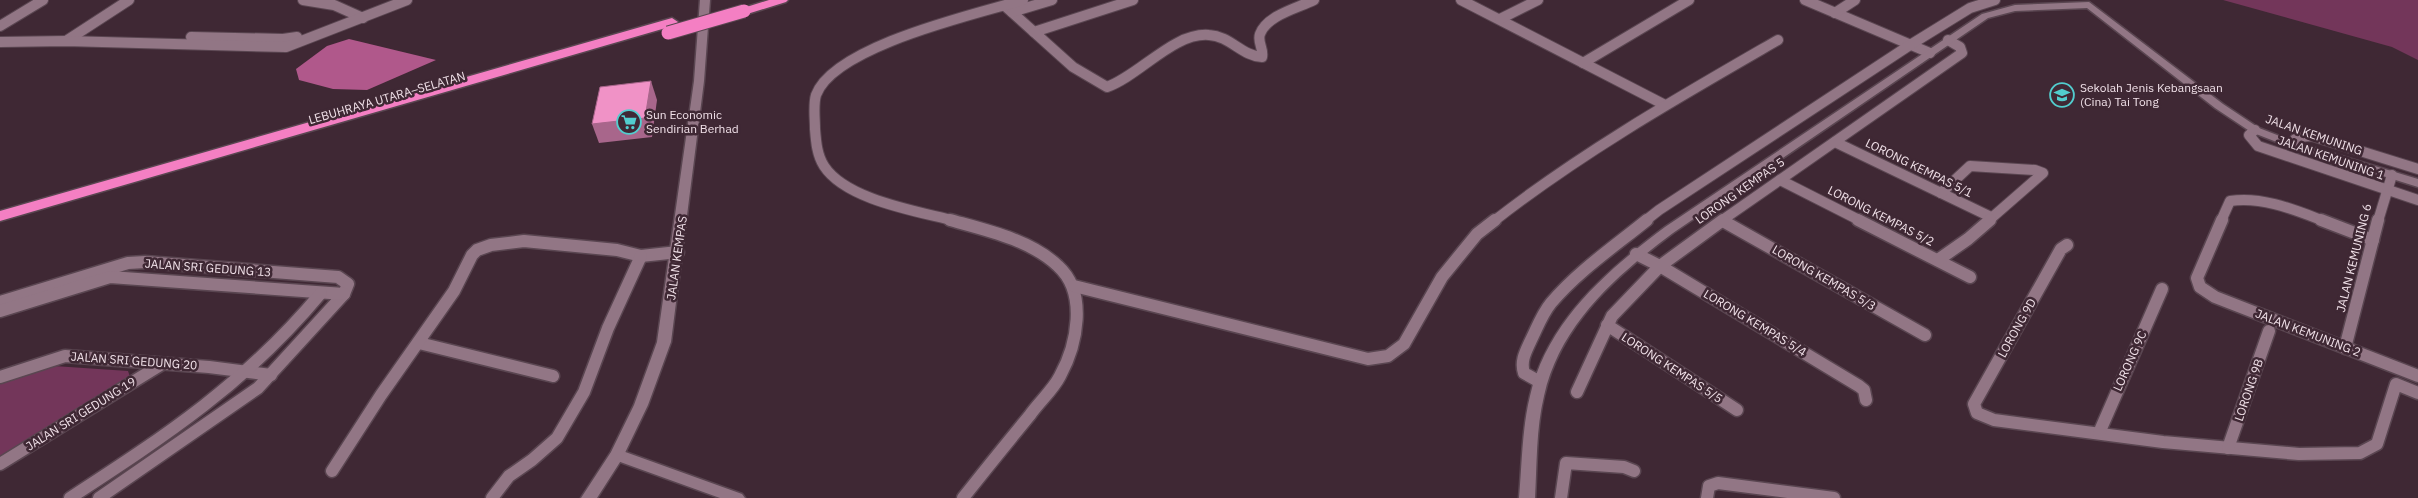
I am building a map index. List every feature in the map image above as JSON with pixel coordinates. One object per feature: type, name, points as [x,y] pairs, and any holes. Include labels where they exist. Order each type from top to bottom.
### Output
[{"type":"highway","name":"LEBUHRAYA UTARA–SELATAN","points":[[0,226],[748,4],[782,0]]},
{"type":"highway","name":"LEBUHRAYA UTARA–SELATAN","points":[[0,216],[670,28]]},
{"type":"street","points":[[1,24],[44,0]]},
{"type":"street","points":[[66,41],[129,0]]},
{"type":"street","points":[[303,0],[334,5],[358,16]]},
{"type":"street","points":[[77,34],[291,39],[407,0]]},
{"type":"street","name":"JALAN KEMPAS","points":[[589,498],[617,455],[641,405],[664,342],[678,252],[699,81],[705,0]]},
{"type":"street","points":[[1008,9],[1022,0]]},
{"type":"street","points":[[963,498],[1059,378],[1068,362],[1075,314],[1074,286],[1059,266],[1044,254],[1026,246],[866,196],[849,188],[835,178],[824,166],[816,148],[816,95],[831,74],[852,59],[887,43],[1008,9],[1052,0]]},
{"type":"street","points":[[1034,32],[1132,0]]},
{"type":"street","points":[[1008,9],[1073,67],[1107,86],[1115,84],[1190,36],[1202,34],[1220,36],[1229,40],[1248,54],[1262,57],[1263,52],[1258,44],[1258,38],[1266,26],[1281,14],[1314,0]]},
{"type":"street","points":[[1461,0],[1665,106]]},
{"type":"street","points":[[1500,19],[1538,0]]},
{"type":"street","points":[[1583,63],[1689,0]]},
{"type":"street","points":[[1805,0],[1930,53]]},
{"type":"street","points":[[1836,13],[1855,0]]},
{"type":"street","points":[[1540,382],[1524,373],[1522,367],[1523,357],[1542,316],[1551,303],[1583,272],[1659,210],[1910,45],[1970,8],[1995,0]]},
{"type":"street","points":[[1527,498],[1535,408],[1540,382],[1558,343],[1572,322],[1590,299],[1636,254],[1977,20],[2000,11],[2086,3]]},
{"type":"street","name":"JALAN KEMUNING","points":[[2086,3],[2219,106],[2255,130],[2291,144],[2418,183]]},
{"type":"street","points":[[0,42],[66,41],[282,48],[297,44],[358,16]]},
{"type":"street","points":[[1074,286],[1368,359],[1388,356],[1404,344],[1442,277],[1477,234],[1517,203],[1665,106],[1778,40]]},
{"type":"street","name":"LORONG KEMPAS 5","points":[[1577,392],[1607,325],[1619,308],[1660,266],[1962,53],[1960,47],[1948,40]]},
{"type":"street","name":"JALAN KEMUNING 1","points":[[2255,130],[2249,135],[2258,146],[2418,200]]},
{"type":"street","points":[[2291,144],[2293,140],[2300,136],[2312,136],[2418,169]]},
{"type":"street","name":"LORONG KEMPAS 5/1","points":[[1835,142],[1991,217]]},
{"type":"street","points":[[1938,260],[1968,239],[2043,173],[2035,170],[1970,166],[1941,193]]},
{"type":"street","name":"JALAN KEMUNING 6","points":[[2345,348],[2386,190],[2392,175]]},
{"type":"street","name":"LORONG KEMPAS 5/2","points":[[1780,180],[1970,277]]},
{"type":"street","name":"JALAN KEMUNING 2","points":[[2373,240],[2264,202],[2237,198],[2230,201],[2197,278],[2200,287],[2215,297],[2418,376]]},
{"type":"street","name":"LORONG KEMPAS 5/3","points":[[1723,221],[1924,335]]},
{"type":"street","points":[[332,471],[381,395],[454,292],[472,255],[481,248],[524,241],[617,250],[641,256],[678,252]]},
{"type":"street","name":"LORONG 9D","points":[[2067,245],[2061,249],[1974,404],[1977,413],[1994,420],[2099,433]]},
{"type":"street","name":"LORONG KEMPAS 5/4","points":[[1636,254],[1660,266],[1859,386],[1864,390],[1866,400]]},
{"type":"street","points":[[492,498],[509,476],[532,460],[557,438],[584,392],[608,328],[641,256]]},
{"type":"street","name":"JALAN SRI GEDUNG 13","points":[[0,302],[109,267],[146,262],[338,277],[348,284],[344,294],[110,277],[0,311]]},
{"type":"street","name":"LORONG 9C","points":[[2099,433],[2162,289]]},
{"type":"street","points":[[70,498],[170,433],[248,372],[292,329],[321,293]]},
{"type":"street","points":[[99,498],[243,401],[271,375],[344,294]]},
{"type":"street","name":"LORONG KEMPAS 5/5","points":[[1607,325],[1737,410]]},
{"type":"street","name":"LORONG 9B","points":[[2228,448],[2270,331]]},
{"type":"street","points":[[419,343],[553,376]]},
{"type":"street","name":"JALAN SRI GEDUNG 20","points":[[0,377],[65,356],[271,375]]},
{"type":"street","name":"JALAN SRI GEDUNG 19","points":[[0,464],[162,364]]},
{"type":"street","points":[[2099,433],[2298,454],[2367,451],[2377,444],[2396,384],[2418,393]]},
{"type":"street","points":[[617,455],[714,494],[737,498]]},
{"type":"street","points":[[1562,498],[1566,464],[1572,462],[1624,467],[1634,471]]},
{"type":"street","points":[[1707,498],[1709,486],[1718,483],[1834,498]]},
{"type":"shaded area","points":[[2223,0],[2418,0],[2418,60],[2392,47]]},
{"type":"shaded area","points":[[349,39],[436,60],[367,90],[333,89],[299,80],[296,69],[327,46]]},
{"type":"shaded area","points":[[54,366],[128,371],[130,377],[0,458],[0,384]]},
{"type":"building","points":[[651,81],[645,118],[592,124],[600,87]]},
{"type":"place","name":"Sekolah Jenis Kebangsaan (Cina) Tai Tong","points":[[2062,95]]},
{"type":"place","name":"Sun Economic Sendirian Berhad","points":[[629,122]]}]
